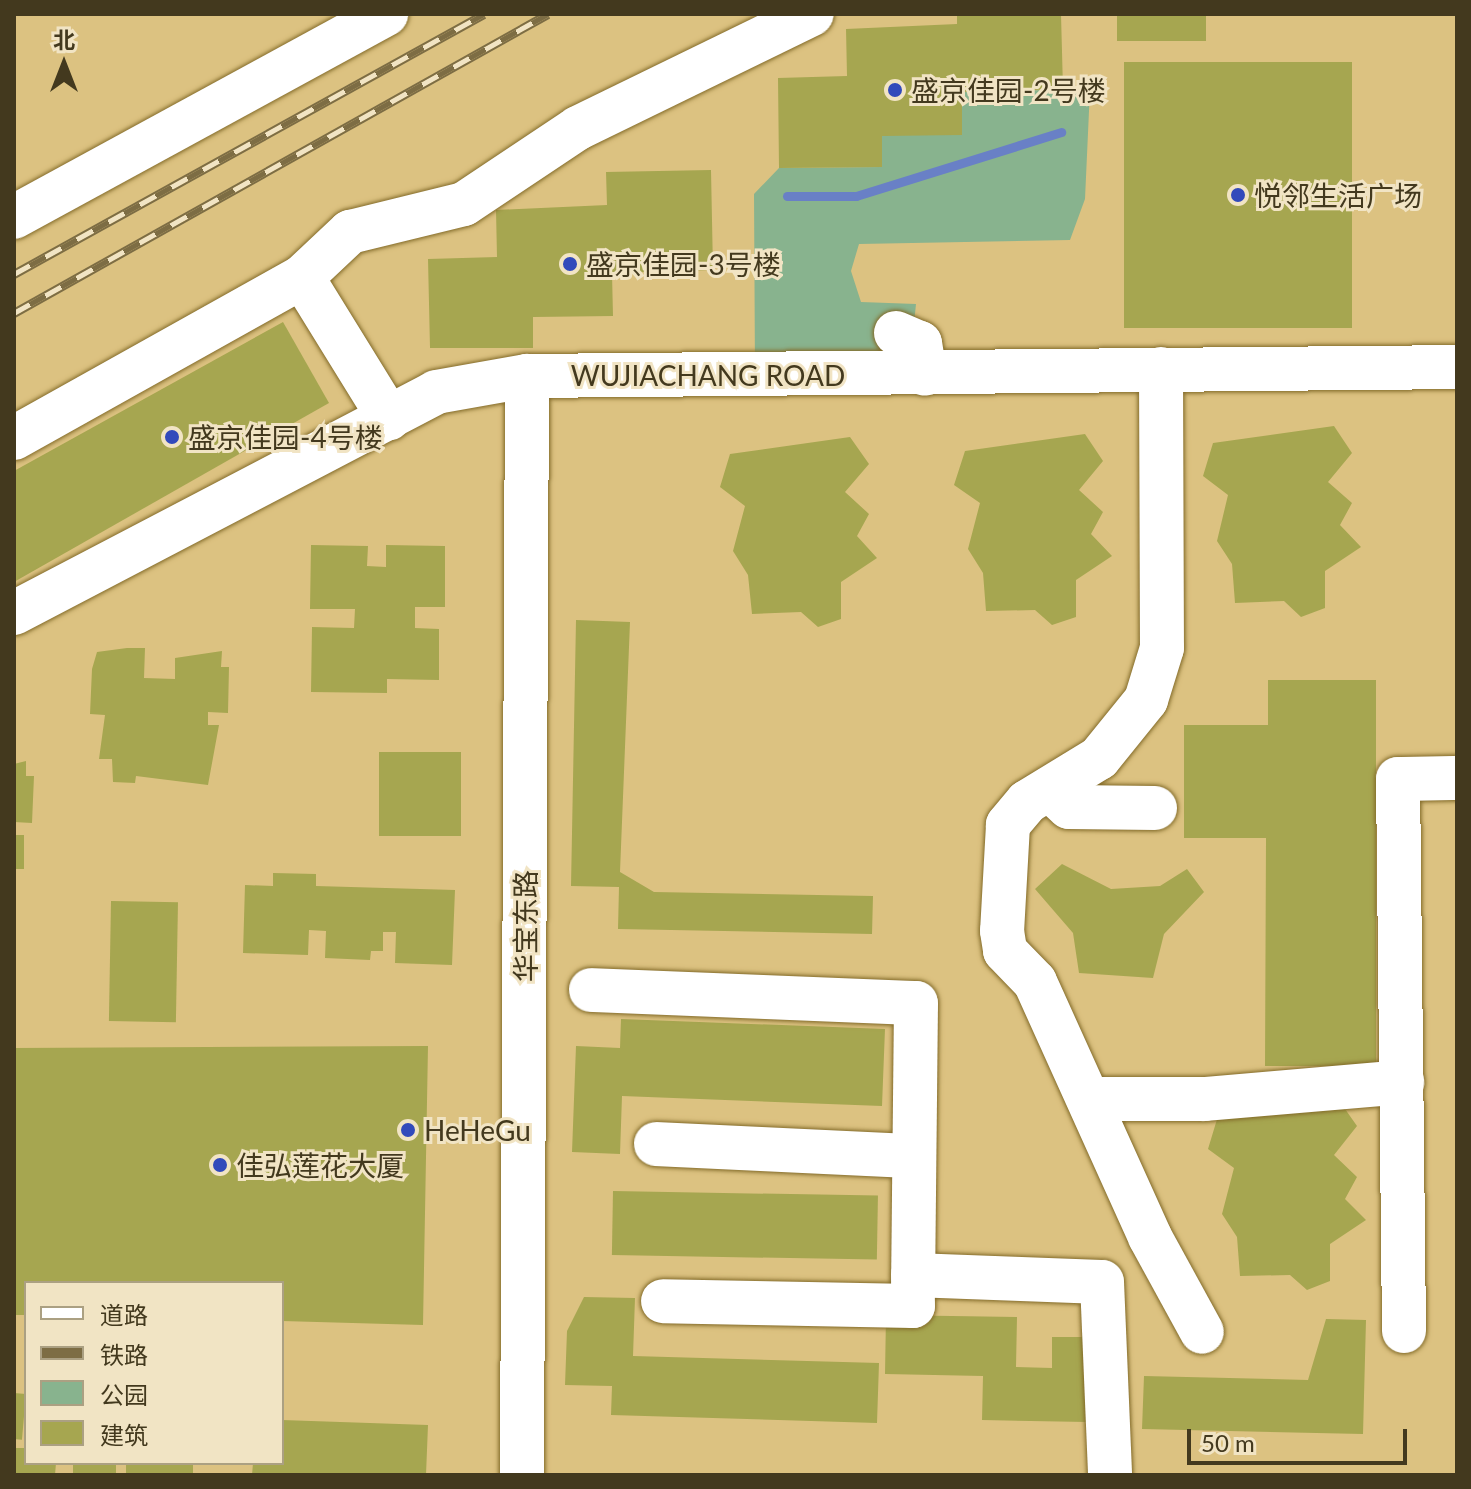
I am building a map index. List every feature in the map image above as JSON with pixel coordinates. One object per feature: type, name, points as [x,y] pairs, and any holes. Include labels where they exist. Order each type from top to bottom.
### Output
[{"type":"street","points":[[14,438],[302,277],[350,232],[464,204],[578,128],[812,14]]},
{"type":"street","points":[[14,217],[365,19]]},
{"type":"street","points":[[302,277],[389,418]]},
{"type":"street","points":[[896,333],[920,343],[944,373],[966,350],[998,344]]},
{"type":"street","name":"WUJIACHANG ROAD","points":[[14,613],[436,392],[527,376],[1457,367]]},
{"type":"street","points":[[1161,369],[1162,648],[1137,712],[1099,758],[1049,789],[1008,825],[1002,931],[1005,951],[1035,982],[1091,1099],[1150,1237],[1202,1332]]},
{"type":"street","name":"华宝东路","points":[[522,1475],[527,376]]},
{"type":"street","points":[[1404,1331],[1398,779],[1457,778]]},
{"type":"street","points":[[1049,789],[1069,807],[1155,808]]},
{"type":"street","points":[[591,990],[916,1003],[913,1306],[663,1301]]},
{"type":"street","points":[[1091,1099],[1205,1099],[1402,1082]]},
{"type":"street","points":[[656,1144],[914,1156]]},
{"type":"street","points":[[913,1275],[1102,1282],[1110,1475]]},
{"type":"green space","points":[[1090,89],[1085,199],[1070,240],[859,244],[851,271],[861,302],[916,304],[909,372],[755,374],[754,194],[779,168],[882,167],[882,136],[962,92]]},
{"type":"building","name":"盛京佳园-2号楼","points":[[957,14],[1061,14],[1063,89],[962,92],[962,135],[882,136],[882,167],[779,168],[778,78],[847,76],[846,29],[957,24]]},
{"type":"building","points":[[1117,14],[1206,14],[1206,41],[1117,41]]},
{"type":"building","name":"悦邻生活广场","points":[[1124,62],[1352,62],[1352,328],[1124,328]]},
{"type":"building","name":"盛京佳园-3号楼","points":[[711,170],[713,270],[612,273],[613,316],[533,317],[533,348],[430,348],[428,259],[497,257],[496,210],[607,205],[606,172]]},
{"type":"building","name":"盛京佳园-4号楼","points":[[283,322],[329,403],[14,582],[14,471]]},
{"type":"building","points":[[1334,426],[1352,453],[1328,482],[1352,503],[1340,525],[1361,547],[1325,571],[1325,608],[1301,617],[1284,601],[1235,603],[1232,564],[1217,541],[1228,495],[1203,476],[1213,443]]},
{"type":"building","points":[[1085,434],[1103,461],[1079,490],[1103,512],[1091,534],[1112,556],[1076,580],[1076,617],[1052,625],[1035,610],[986,611],[983,573],[968,549],[980,503],[954,485],[965,451]]},
{"type":"building","points":[[850,437],[869,464],[845,492],[869,514],[857,536],[877,558],[841,582],[841,619],[818,627],[801,612],[752,614],[748,575],[733,551],[745,506],[720,487],[730,454]]},
{"type":"building","points":[[311,545],[368,546],[367,566],[386,567],[386,545],[445,546],[445,607],[415,607],[415,628],[439,629],[439,680],[387,679],[387,693],[311,692],[312,627],[354,628],[355,609],[310,609]]},
{"type":"building","points":[[576,620],[630,622],[620,872],[654,892],[873,896],[872,934],[618,929],[619,887],[571,886]]},
{"type":"building","points":[[145,648],[144,678],[175,679],[175,658],[222,651],[221,667],[229,667],[228,713],[208,712],[208,725],[219,725],[208,785],[136,776],[135,783],[113,782],[112,759],[99,759],[105,715],[90,714],[92,669],[97,652]]},
{"type":"building","points":[[1268,680],[1376,680],[1376,1066],[1265,1066],[1266,838],[1184,838],[1184,725],[1268,725]]},
{"type":"building","points":[[379,752],[461,752],[461,836],[379,836]]},
{"type":"building","points":[[26,761],[26,776],[34,776],[32,823],[14,822],[14,764]]},
{"type":"building","points":[[14,835],[24,835],[24,869],[14,869]]},
{"type":"building","points":[[1062,864],[1111,889],[1160,886],[1187,869],[1204,892],[1164,934],[1153,978],[1079,973],[1073,933],[1035,889]]},
{"type":"building","points":[[273,873],[316,874],[316,886],[455,890],[452,965],[395,963],[396,932],[383,932],[383,951],[371,951],[370,960],[325,958],[326,931],[309,930],[308,955],[243,953],[245,885],[273,886]]},
{"type":"building","points":[[111,901],[178,902],[176,1022],[109,1021]]},
{"type":"building","points":[[621,1019],[885,1029],[882,1106],[622,1096],[620,1154],[572,1152],[576,1046],[620,1048]]},
{"type":"building","name":"佳弘莲花大厦","points":[[428,1046],[423,1325],[284,1321],[284,1281],[24,1281],[24,1315],[14,1315],[14,1048]]},
{"type":"building","points":[[1338,1099],[1357,1126],[1334,1155],[1357,1177],[1345,1199],[1366,1220],[1330,1244],[1330,1281],[1307,1290],[1290,1275],[1240,1276],[1237,1237],[1222,1214],[1234,1168],[1208,1149],[1218,1116]]},
{"type":"building","points":[[613,1191],[878,1196],[877,1260],[612,1255]]},
{"type":"building","points":[[584,1297],[635,1298],[633,1356],[879,1363],[877,1423],[611,1415],[612,1386],[565,1385],[567,1331]]},
{"type":"building","points":[[886,1315],[1017,1317],[1016,1367],[1052,1368],[1052,1337],[1088,1337],[1087,1422],[982,1420],[983,1376],[885,1374]]},
{"type":"building","points":[[1326,1319],[1366,1320],[1363,1434],[1142,1429],[1144,1376],[1308,1380]]},
{"type":"building","points":[[14,1393],[24,1394],[22,1440],[14,1439]]},
{"type":"building","points":[[284,1420],[428,1425],[426,1475],[252,1475],[253,1465],[284,1465]]},
{"type":"building","points":[[14,1448],[24,1448],[24,1465],[56,1465],[55,1475],[14,1475]]},
{"type":"building","points":[[73,1465],[116,1465],[116,1475],[73,1475]]},
{"type":"building","points":[[126,1465],[193,1465],[193,1475],[126,1475]]},
{"type":"waterway","points":[[787,196],[856,196],[1061,132]]},
{"type":"railway","points":[[14,274],[484,14]]},
{"type":"railway","points":[[14,313],[548,14]]},
{"type":"place","name":"盛京佳园-2号楼","points":[[895,90]]},
{"type":"place","name":"悦邻生活广场","points":[[1238,195]]},
{"type":"place","name":"盛京佳园-3号楼","points":[[570,264]]},
{"type":"place","name":"盛京佳园-4号楼","points":[[172,437]]},
{"type":"place","name":"HeHeGu","points":[[408,1130]]},
{"type":"place","name":"佳弘莲花大厦","points":[[220,1165]]}]
